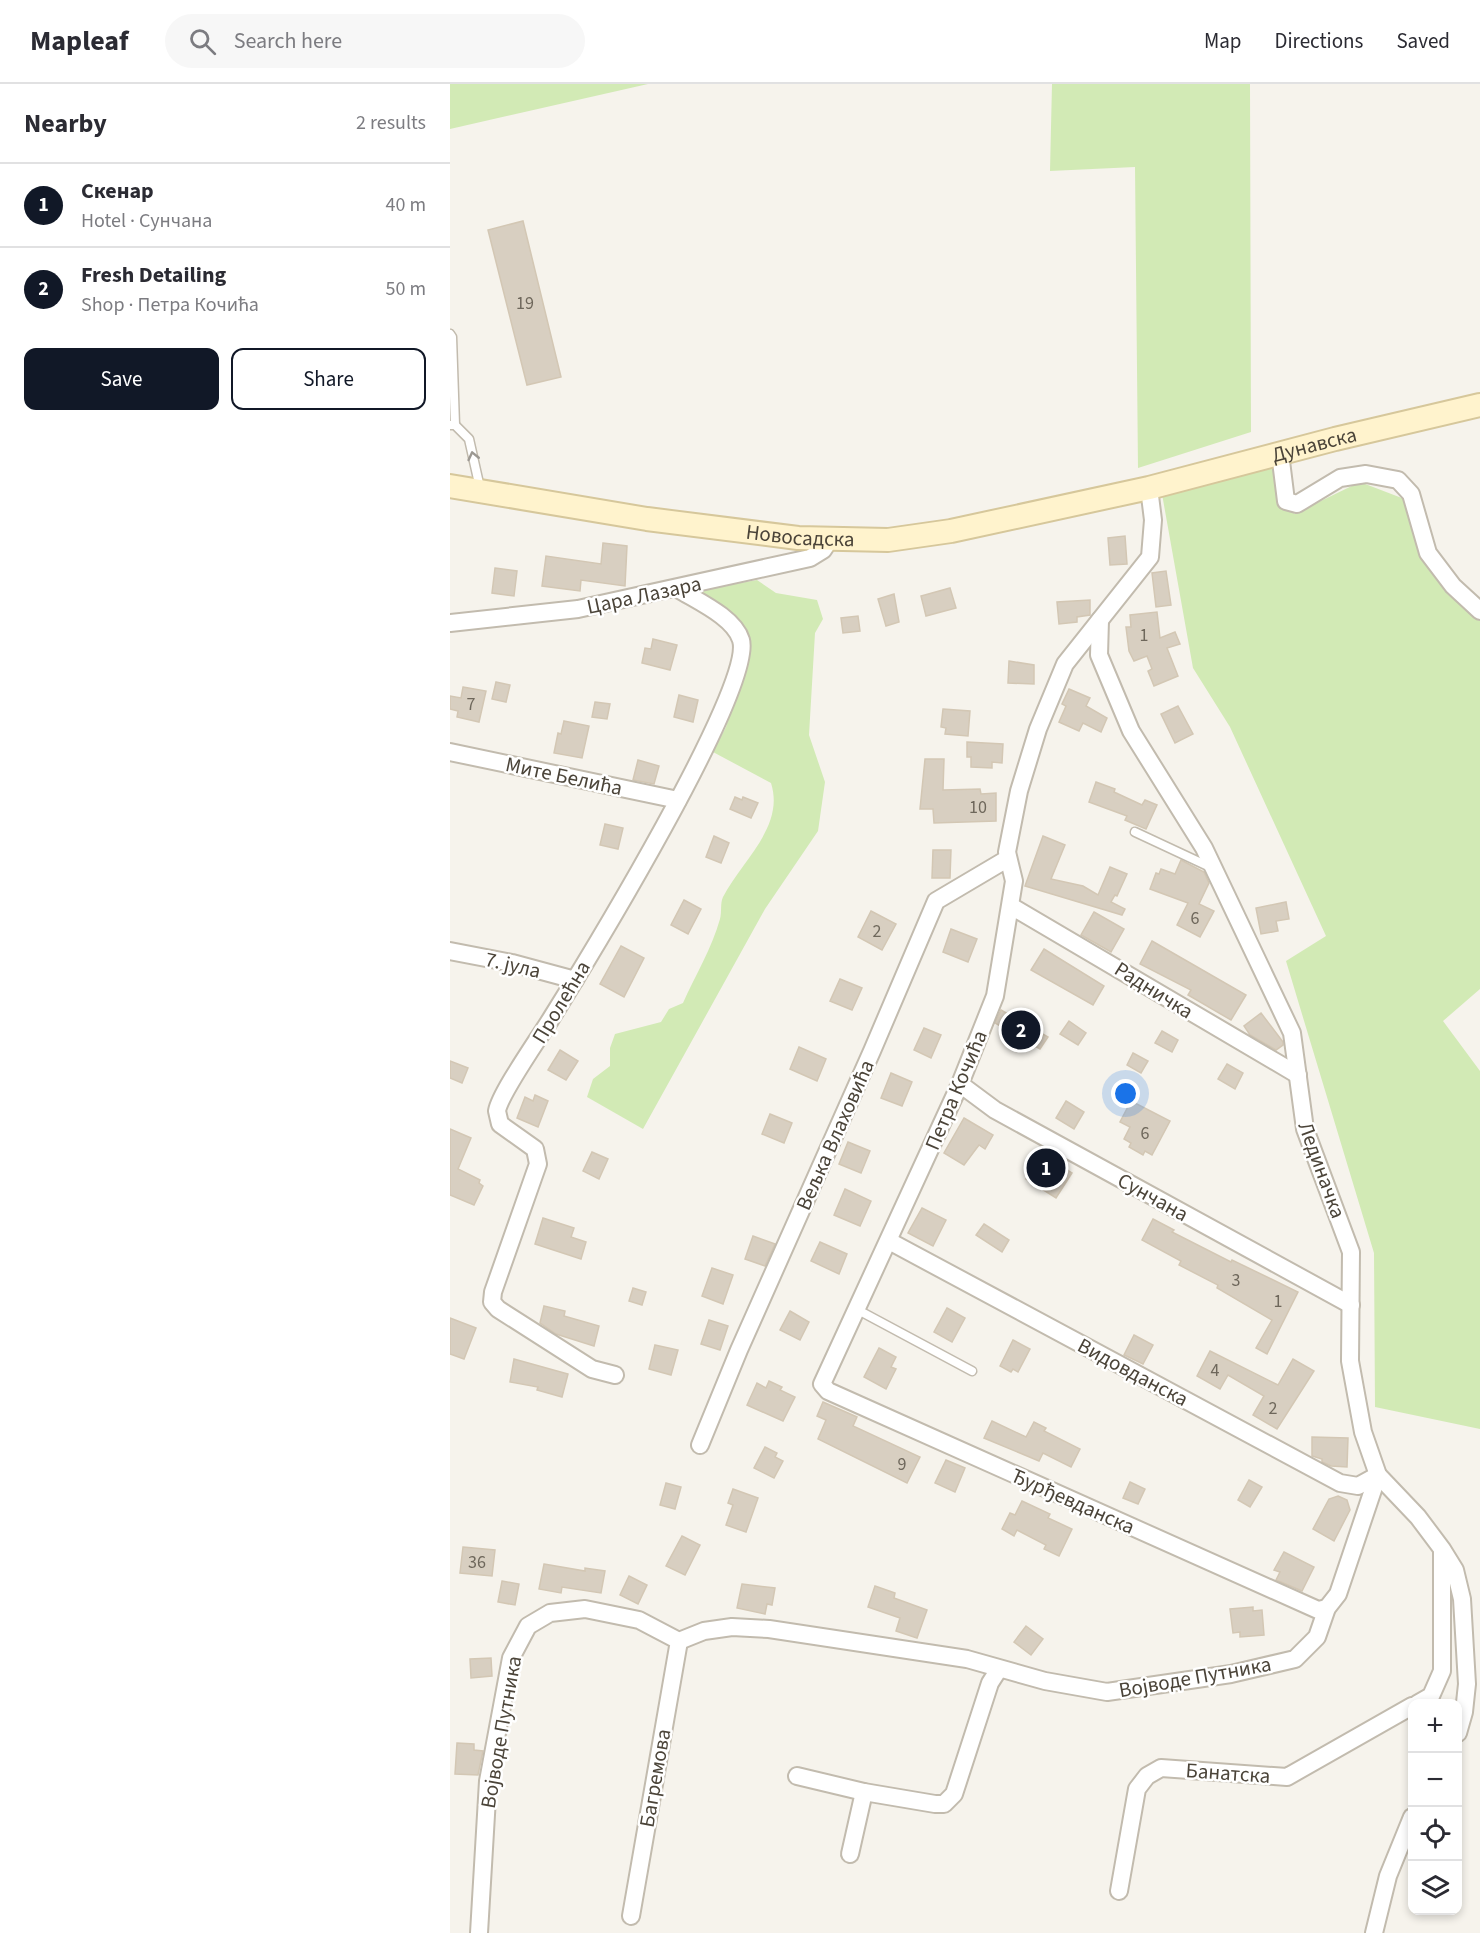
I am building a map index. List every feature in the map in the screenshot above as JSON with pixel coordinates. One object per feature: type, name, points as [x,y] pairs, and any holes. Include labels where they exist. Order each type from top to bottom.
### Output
[{"type":"main road","name":"Дунавска","points":[[1149,488],[1280,453],[1480,405]]},
{"type":"main road","name":"Новосадска","points":[[450,486],[647,519],[829,541],[916,537],[1149,488]]},
{"type":"street","points":[[1280,453],[1286,501],[1297,504],[1340,478],[1366,474],[1398,480],[1411,494],[1428,553],[1453,586],[1480,611]]},
{"type":"street","name":"Петра Кочића","points":[[822,1384],[960,1084],[995,996],[1011,906],[1014,874],[1007,859],[1019,791],[1038,729],[1062,669],[1150,557],[1153,520],[1149,488]]},
{"type":"street","name":"Цара Лазара","points":[[450,623],[578,609],[678,589],[810,558],[823,550],[829,541]]},
{"type":"street","name":"Пролећна","points":[[615,1375],[592,1369],[498,1309],[492,1297],[538,1164],[535,1149],[500,1124],[497,1115],[498,1106],[575,980],[678,800],[722,716],[742,650],[739,637],[729,623],[678,589]]},
{"type":"street","name":"Лединачка","points":[[1100,620],[1099,655],[1131,731],[1191,826],[1214,868],[1288,1023],[1294,1041],[1305,1129],[1352,1252],[1350,1361],[1363,1432],[1378,1475],[1418,1517],[1455,1570],[1462,1599],[1467,1684],[1462,1719]]},
{"type":"street","name":"Мите Белића","points":[[450,753],[678,800]]},
{"type":"street","name":"Вељка Влаховића","points":[[700,1445],[739,1350],[936,901],[1007,859]]},
{"type":"street","name":"Радничка","points":[[1011,906],[1298,1075]]},
{"type":"street","name":"7. јула","points":[[450,951],[512,963],[575,980]]},
{"type":"street","name":"Сунчана","points":[[960,1084],[995,1110],[1351,1305]]},
{"type":"street","name":"Видовданска","points":[[889,1241],[1340,1483],[1358,1486],[1378,1475]]},
{"type":"street","name":"Ђурђевданска","points":[[822,1384],[828,1391],[1318,1610],[1327,1608]]},
{"type":"street","name":"Војводе Путника","points":[[479,1933],[488,1781],[511,1658],[528,1626],[550,1613],[585,1609],[639,1620],[679,1641],[704,1631],[732,1627],[769,1629],[967,1659],[1045,1681],[1107,1692],[1232,1674],[1295,1659],[1317,1636],[1327,1608],[1338,1594],[1378,1475]]},
{"type":"street","points":[[1426,1699],[1431,1696],[1442,1671],[1442,1549]]},
{"type":"street","name":"Багремова","points":[[631,1916],[679,1641]]},
{"type":"street","points":[[797,1776],[864,1792],[944,1804],[954,1794],[990,1683],[999,1669]]},
{"type":"street","name":"Банатска","points":[[1119,1891],[1137,1789],[1147,1776],[1161,1768],[1287,1777],[1408,1709]]},
{"type":"street","points":[[849,1854],[864,1792]]},
{"type":"street","points":[[1374,1933],[1388,1876],[1408,1829]]},
{"type":"lane","points":[[450,334],[452,337],[453,425],[469,439],[480,491]]},
{"type":"lane","points":[[1135,832],[1214,868]]},
{"type":"lane","points":[[858,1310],[972,1371]]},
{"type":"green space","points":[[450,84],[648,84],[450,129]]},
{"type":"green space","points":[[1052,84],[1250,84],[1251,432],[1138,468],[1135,167],[1050,171]]},
{"type":"green space","points":[[1288,462],[1294,514],[1360,482],[1407,500],[1431,570],[1480,620],[1480,989],[1443,1021],[1480,1071],[1480,1429],[1375,1407],[1374,1253],[1286,961],[1326,936],[1230,727],[1193,668],[1162,494]]},
{"type":"green space","points":[[757,580],[776,593],[817,600],[823,619],[815,633],[809,735],[825,782],[818,831],[765,909],[643,1129],[587,1097],[593,1079],[610,1066],[610,1048],[615,1034],[661,1022],[669,1009],[683,1003],[717,930],[723,897],[759,843],[772,814],[774,799],[771,783],[713,752],[726,727],[751,644],[744,630],[699,597],[706,589]]},
{"type":"building","points":[[523,221],[561,377],[527,385],[488,230]]},
{"type":"building","points":[[1125,536],[1127,564],[1110,565],[1108,538]]},
{"type":"building","points":[[603,543],[627,546],[625,586],[581,580],[580,591],[542,586],[546,556],[601,564]]},
{"type":"building","points":[[495,568],[517,571],[514,596],[492,593]]},
{"type":"building","points":[[1166,571],[1171,605],[1156,607],[1152,573]]},
{"type":"building","points":[[950,588],[956,608],[926,616],[921,596]]},
{"type":"building","points":[[894,594],[899,622],[886,626],[878,599]]},
{"type":"building","points":[[1090,600],[1090,615],[1077,617],[1077,622],[1059,624],[1057,602]]},
{"type":"building","points":[[1157,612],[1160,638],[1175,632],[1180,644],[1167,648],[1178,676],[1154,686],[1148,671],[1152,669],[1147,656],[1134,661],[1129,651],[1126,627],[1131,627],[1130,615]]},
{"type":"building","points":[[858,616],[860,631],[843,633],[841,618]]},
{"type":"building","points":[[653,639],[677,645],[670,670],[642,663],[645,648],[651,649]]},
{"type":"building","points":[[1009,661],[1034,665],[1034,684],[1008,683]]},
{"type":"building","points":[[496,682],[510,685],[506,702],[492,699]]},
{"type":"building","points":[[463,687],[486,691],[479,722],[457,717],[458,711],[450,709],[450,696],[461,698]]},
{"type":"building","points":[[1069,689],[1090,698],[1086,706],[1107,718],[1101,732],[1083,723],[1079,731],[1059,722],[1066,706],[1062,704]]},
{"type":"building","points":[[679,695],[698,700],[693,722],[674,717]]},
{"type":"building","points":[[595,702],[610,704],[607,719],[592,717]]},
{"type":"building","points":[[1178,706],[1193,734],[1175,743],[1161,714]]},
{"type":"building","points":[[943,709],[970,711],[968,736],[945,734],[946,728],[941,727]]},
{"type":"building","points":[[564,721],[589,726],[582,758],[554,753],[558,733],[561,734]]},
{"type":"building","points":[[967,742],[1003,744],[1002,763],[992,762],[992,768],[971,767],[971,757],[967,757]]},
{"type":"building","points":[[925,759],[944,759],[943,790],[980,789],[981,794],[996,793],[996,821],[934,823],[933,809],[920,809]]},
{"type":"building","points":[[638,760],[659,766],[654,784],[633,780]]},
{"type":"building","points":[[1096,782],[1115,789],[1114,792],[1142,805],[1145,800],[1157,805],[1146,829],[1125,820],[1127,816],[1089,802]]},
{"type":"building","points":[[735,797],[742,800],[743,797],[758,803],[751,818],[730,809]]},
{"type":"building","points":[[605,824],[623,828],[618,849],[600,845]]},
{"type":"building","points":[[714,836],[729,843],[721,863],[706,857]]},
{"type":"building","points":[[1043,836],[1065,845],[1051,879],[1083,886],[1098,895],[1110,867],[1127,874],[1117,896],[1115,895],[1111,902],[1125,909],[1122,915],[1025,886]]},
{"type":"building","points":[[933,850],[951,850],[950,878],[932,878]]},
{"type":"building","points":[[1181,860],[1204,872],[1209,883],[1199,904],[1214,911],[1200,937],[1177,925],[1188,903],[1150,889],[1156,873],[1159,874],[1161,869],[1175,874]]},
{"type":"building","points":[[684,900],[701,909],[688,934],[671,925]]},
{"type":"building","points":[[1286,902],[1289,919],[1276,921],[1278,931],[1261,934],[1256,908]]},
{"type":"building","points":[[871,911],[896,924],[882,950],[858,937]]},
{"type":"building","points":[[1094,912],[1124,929],[1111,952],[1081,935]]},
{"type":"building","points":[[951,929],[977,939],[968,962],[943,952]]},
{"type":"building","points":[[1152,941],[1246,995],[1231,1020],[1188,995],[1191,990],[1140,964]]},
{"type":"building","points":[[621,946],[644,958],[624,997],[600,984]]},
{"type":"building","points":[[1044,949],[1104,986],[1093,1005],[1031,970]]},
{"type":"building","points":[[840,979],[862,988],[852,1010],[830,1001]]},
{"type":"building","points":[[1001,1010],[1048,1037],[1040,1049],[995,1023]]},
{"type":"building","points":[[1261,1013],[1283,1042],[1283,1045],[1276,1050],[1250,1035],[1244,1026]]},
{"type":"building","points":[[1069,1021],[1086,1033],[1078,1045],[1060,1034]]},
{"type":"building","points":[[924,1028],[941,1035],[931,1058],[914,1050]]},
{"type":"building","points":[[1162,1031],[1178,1040],[1172,1052],[1155,1043]]},
{"type":"building","points":[[799,1047],[826,1059],[817,1081],[790,1069]]},
{"type":"building","points":[[560,1050],[578,1061],[566,1080],[548,1070]]},
{"type":"building","points":[[1133,1053],[1148,1061],[1141,1073],[1127,1065]]},
{"type":"building","points":[[450,1061],[468,1068],[462,1083],[450,1078]]},
{"type":"building","points":[[1227,1064],[1243,1073],[1235,1089],[1218,1079]]},
{"type":"building","points":[[891,1073],[912,1082],[902,1106],[881,1098]]},
{"type":"building","points":[[535,1095],[548,1101],[538,1127],[517,1118],[525,1097],[533,1101]]},
{"type":"building","points":[[1066,1101],[1084,1112],[1074,1129],[1056,1118]]},
{"type":"building","points":[[1131,1101],[1170,1121],[1152,1155],[1145,1151],[1143,1155],[1129,1147],[1131,1143],[1124,1139],[1130,1127],[1120,1122]]},
{"type":"building","points":[[770,1114],[792,1123],[784,1143],[762,1134]]},
{"type":"building","points":[[964,1118],[993,1135],[985,1149],[979,1145],[964,1165],[944,1153]]},
{"type":"building","points":[[450,1129],[471,1138],[458,1169],[480,1180],[479,1183],[483,1186],[474,1205],[450,1195]]},
{"type":"building","points":[[848,1142],[870,1151],[861,1173],[839,1164]]},
{"type":"building","points":[[592,1152],[608,1159],[599,1179],[583,1171]]},
{"type":"building","points":[[1045,1156],[1072,1173],[1056,1198],[1026,1179],[1037,1160],[1041,1162]]},
{"type":"building","points":[[845,1189],[871,1201],[860,1226],[834,1215]]},
{"type":"building","points":[[922,1208],[946,1220],[933,1246],[908,1233]]},
{"type":"building","points":[[543,1218],[574,1228],[571,1237],[586,1242],[581,1259],[535,1244]]},
{"type":"building","points":[[1153,1219],[1174,1230],[1172,1232],[1231,1262],[1232,1260],[1298,1292],[1267,1354],[1256,1348],[1272,1320],[1217,1288],[1218,1285],[1179,1265],[1181,1261],[1142,1240]]},
{"type":"building","points":[[984,1224],[1009,1240],[1002,1252],[976,1235]]},
{"type":"building","points":[[753,1236],[775,1244],[765,1266],[745,1259]]},
{"type":"building","points":[[820,1242],[847,1254],[839,1274],[811,1261]]},
{"type":"building","points":[[712,1268],[733,1275],[723,1304],[702,1296]]},
{"type":"building","points":[[633,1288],[646,1292],[642,1305],[629,1301]]},
{"type":"building","points":[[544,1306],[565,1311],[564,1316],[599,1326],[594,1346],[556,1334],[540,1323]]},
{"type":"building","points":[[947,1308],[965,1318],[952,1342],[934,1332]]},
{"type":"building","points":[[790,1311],[809,1322],[800,1340],[780,1330]]},
{"type":"building","points":[[450,1318],[476,1328],[464,1359],[450,1354]]},
{"type":"building","points":[[709,1320],[728,1326],[720,1350],[701,1344]]},
{"type":"building","points":[[1134,1335],[1153,1345],[1143,1364],[1124,1355]]},
{"type":"building","points":[[1013,1340],[1030,1349],[1018,1372],[1013,1369],[1011,1372],[1000,1366]]},
{"type":"building","points":[[655,1345],[678,1350],[671,1375],[649,1369]]},
{"type":"building","points":[[879,1348],[896,1357],[891,1367],[896,1369],[886,1389],[864,1377]]},
{"type":"building","points":[[1210,1351],[1278,1385],[1293,1359],[1314,1371],[1277,1429],[1253,1415],[1264,1396],[1228,1375],[1220,1389],[1197,1376]]},
{"type":"building","points":[[514,1359],[568,1374],[562,1397],[537,1390],[538,1387],[510,1382]]},
{"type":"building","points":[[769,1381],[782,1387],[780,1390],[795,1397],[783,1421],[747,1405],[757,1383],[766,1388]]},
{"type":"building","points":[[823,1402],[857,1417],[853,1426],[920,1457],[907,1483],[818,1439],[826,1420],[817,1416]]},
{"type":"building","points":[[992,1421],[1026,1437],[1034,1422],[1046,1428],[1044,1431],[1080,1449],[1071,1467],[1043,1453],[1039,1461],[984,1438]]},
{"type":"building","points":[[1312,1437],[1348,1438],[1347,1467],[1331,1466],[1322,1462],[1322,1459],[1312,1456]]},
{"type":"building","points":[[765,1447],[777,1453],[775,1457],[783,1461],[774,1478],[754,1468]]},
{"type":"building","points":[[946,1460],[965,1468],[955,1492],[935,1483]]},
{"type":"building","points":[[1249,1480],[1262,1487],[1250,1507],[1238,1500]]},
{"type":"building","points":[[1130,1482],[1145,1489],[1138,1504],[1123,1498]]},
{"type":"building","points":[[666,1483],[681,1487],[675,1509],[660,1505]]},
{"type":"building","points":[[733,1489],[758,1498],[746,1532],[726,1525],[733,1505],[728,1503]]},
{"type":"building","points":[[1338,1496],[1347,1500],[1350,1510],[1334,1541],[1313,1529],[1329,1499]]},
{"type":"building","points":[[1022,1501],[1050,1514],[1048,1518],[1072,1529],[1059,1556],[1044,1549],[1046,1545],[1017,1530],[1014,1536],[1002,1529],[1010,1513],[1015,1515]]},
{"type":"building","points":[[682,1536],[700,1545],[685,1575],[666,1566]]},
{"type":"building","points":[[463,1547],[495,1550],[492,1576],[460,1573]]},
{"type":"building","points":[[1284,1552],[1314,1567],[1302,1591],[1276,1580],[1280,1572],[1274,1570]]},
{"type":"building","points":[[544,1564],[585,1571],[585,1568],[605,1571],[601,1593],[562,1587],[561,1593],[539,1589]]},
{"type":"building","points":[[629,1576],[647,1585],[638,1604],[620,1595]]},
{"type":"building","points":[[502,1581],[519,1584],[515,1605],[498,1602]]},
{"type":"building","points":[[742,1584],[775,1588],[772,1605],[767,1604],[765,1614],[737,1608]]},
{"type":"building","points":[[875,1586],[895,1593],[894,1598],[927,1610],[917,1638],[896,1631],[900,1618],[868,1607]]},
{"type":"building","points":[[1253,1607],[1253,1611],[1262,1610],[1264,1635],[1240,1637],[1240,1632],[1233,1633],[1230,1609]]},
{"type":"building","points":[[1026,1626],[1043,1639],[1031,1655],[1014,1642]]},
{"type":"building","points":[[491,1658],[492,1676],[471,1678],[470,1659]]},
{"type":"building","points":[[457,1743],[474,1744],[474,1750],[483,1751],[478,1775],[455,1774]]},
{"type":"place","name":"Fresh Detailing","points":[[1021,1030]]},
{"type":"place","name":"Скенар","points":[[1046,1168]]}]
